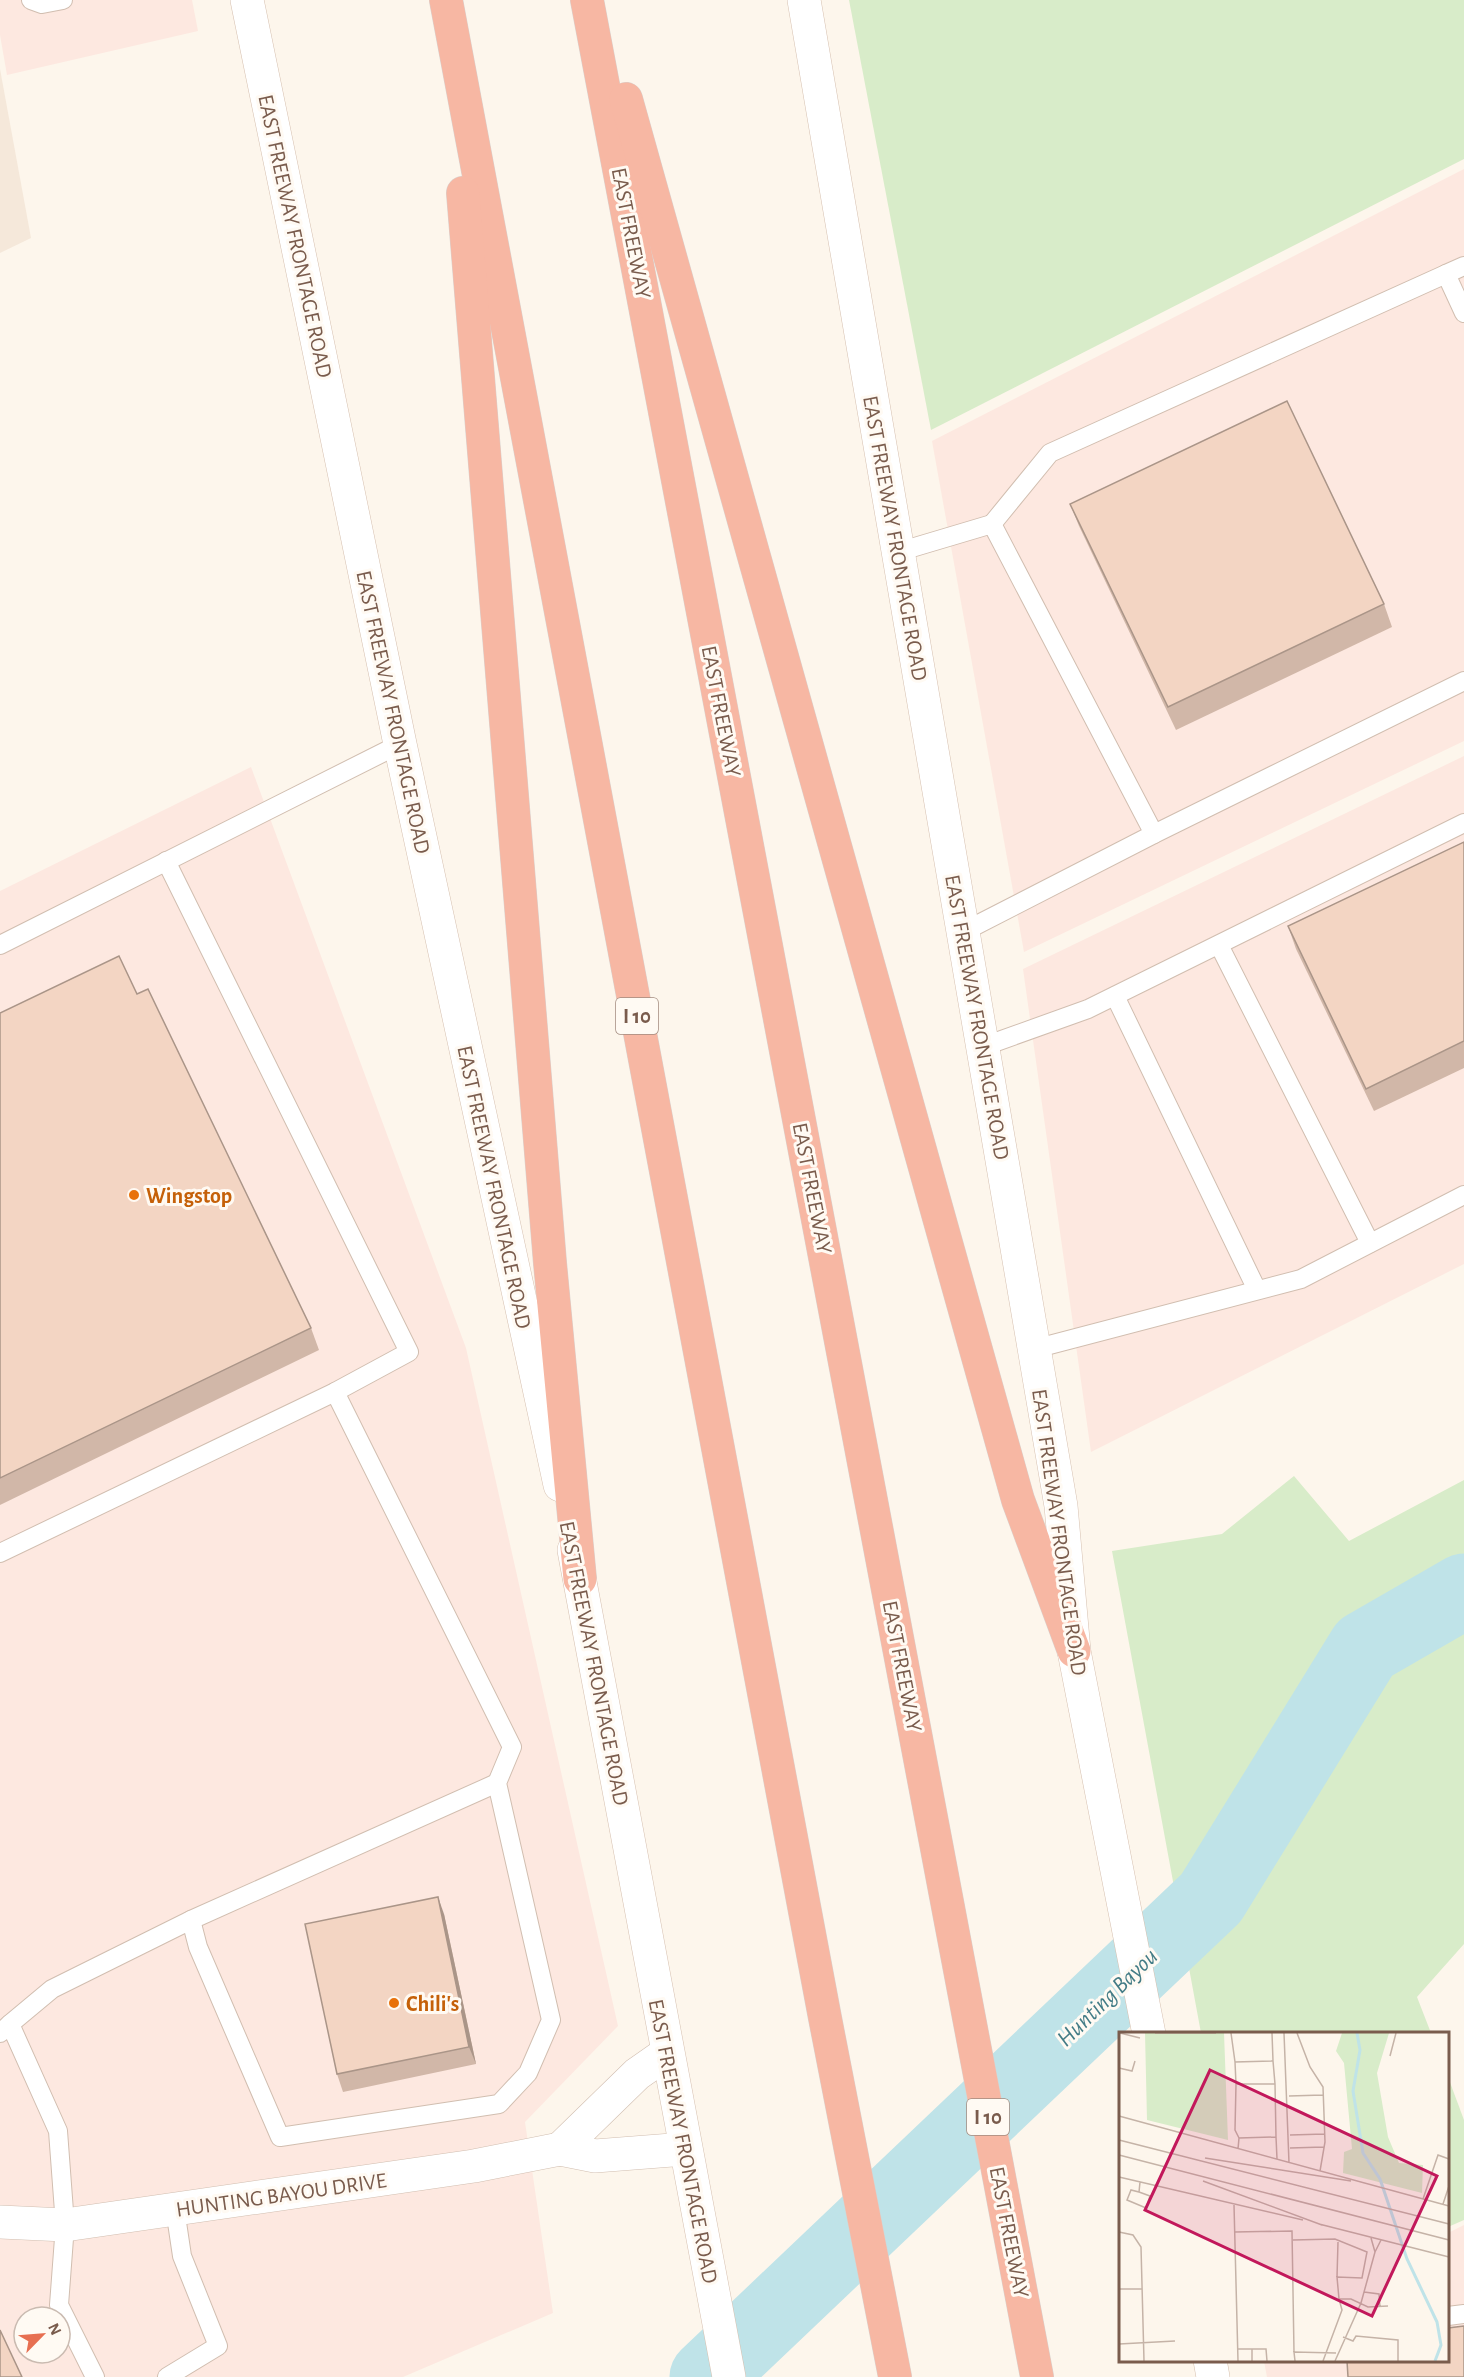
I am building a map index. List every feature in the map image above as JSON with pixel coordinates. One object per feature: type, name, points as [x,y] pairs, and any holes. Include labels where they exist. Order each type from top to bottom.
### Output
[{"type":"highway","name":"EAST FREEWAY","points":[[587,0],[1038,2377]]},
{"type":"highway","points":[[598,0],[1018,1500],[1074,1650]]},
{"type":"highway","points":[[447,8],[550,1263],[580,1579]]},
{"type":"highway","name":"I 10","points":[[447,8],[825,2018],[895,2377]]},
{"type":"main road","name":"EAST FREEWAY FRONTAGE ROAD","points":[[247,0],[400,744],[580,1579],[729,2377]]},
{"type":"main road","name":"EAST FREEWAY FRONTAGE ROAD","points":[[804,0],[1061,1506],[1074,1650],[1149,2032]]},
{"type":"main road","points":[[560,2149],[637,2074],[667,2053]]},
{"type":"main road","name":"HUNTING BAYOU DRIVE","points":[[0,2222],[65,2225],[474,2166],[560,2149],[595,2156],[685,2149]]},
{"type":"main road","points":[[1210,2362],[1213,2377]]},
{"type":"lane","points":[[31,0],[42,4],[63,0]]},
{"type":"lane","points":[[898,552],[992,524],[1050,453],[1464,266]]},
{"type":"lane","points":[[1446,274],[1464,313]]},
{"type":"lane","points":[[992,524],[1154,834]]},
{"type":"lane","points":[[963,932],[1154,834],[1464,681]]},
{"type":"lane","points":[[0,945],[400,744]]},
{"type":"lane","points":[[982,1047],[1080,1012],[1115,996],[1464,823]]},
{"type":"lane","points":[[0,1553],[335,1392],[409,1352],[166,861]]},
{"type":"lane","points":[[1219,945],[1370,1244]]},
{"type":"lane","points":[[1115,996],[1257,1290]]},
{"type":"lane","points":[[1034,1349],[1301,1279],[1464,1195]]},
{"type":"lane","points":[[191,1920],[198,1947],[280,2137],[499,2104],[528,2073],[552,2020],[497,1783],[512,1747],[335,1392]]},
{"type":"lane","points":[[95,2377],[59,2305],[65,2225],[58,2131],[5,2029],[52,1989],[191,1920],[497,1783]]},
{"type":"lane","points":[[167,2377],[219,2346],[182,2256],[175,2209]]},
{"type":"lane","points":[[1449,2316],[1464,2314]]},
{"type":"shaded area","points":[[0,0],[192,0],[198,31],[7,75],[0,35]]},
{"type":"shaded area","points":[[0,69],[31,238],[0,253]]},
{"type":"shaded area","points":[[1464,169],[1464,741],[1024,952],[932,441]]},
{"type":"shaded area","points":[[1464,756],[1464,1264],[1091,1452],[1023,969]]},
{"type":"shaded area","points":[[251,767],[466,1348],[618,2026],[525,2122],[553,2313],[403,2377],[0,2377],[0,891]]},
{"type":"shaded area","points":[[1464,2225],[1464,2377],[1267,2377],[1264,2362],[1449,2362],[1449,2232]]},
{"type":"green space","points":[[849,0],[1464,0],[1464,159],[931,430]]},
{"type":"green space","points":[[1294,1476],[1349,1541],[1464,1480],[1464,1944],[1417,1997],[1431,2032],[1201,2032],[1112,1551],[1222,1534]]},
{"type":"green space","points":[[1449,2080],[1464,2120],[1464,2220],[1449,2227]]},
{"type":"building","points":[[1287,401],[1384,604],[1168,707],[1070,504]]},
{"type":"building","points":[[1464,842],[1464,1041],[1366,1089],[1288,926]]},
{"type":"building","points":[[119,956],[137,994],[148,989],[311,1328],[0,1478],[0,1013]]},
{"type":"building","name":"Chili's","points":[[438,1897],[469,2047],[337,2074],[305,1924]]},
{"type":"building","points":[[1464,2326],[1464,2377],[1348,2377],[1347,2362],[1449,2362],[1449,2328]]},
{"type":"building","points":[[0,2330],[12,2356],[12,2365],[16,2365],[22,2377],[0,2377]]},
{"type":"waterway","name":"Hunting Bayou","points":[[707,2377],[1211,1898],[1365,1648],[1464,1591]]},
{"type":"place","name":"Wingstop","points":[[134,1195]]},
{"type":"place","name":"Chili's","points":[[394,2003]]}]
